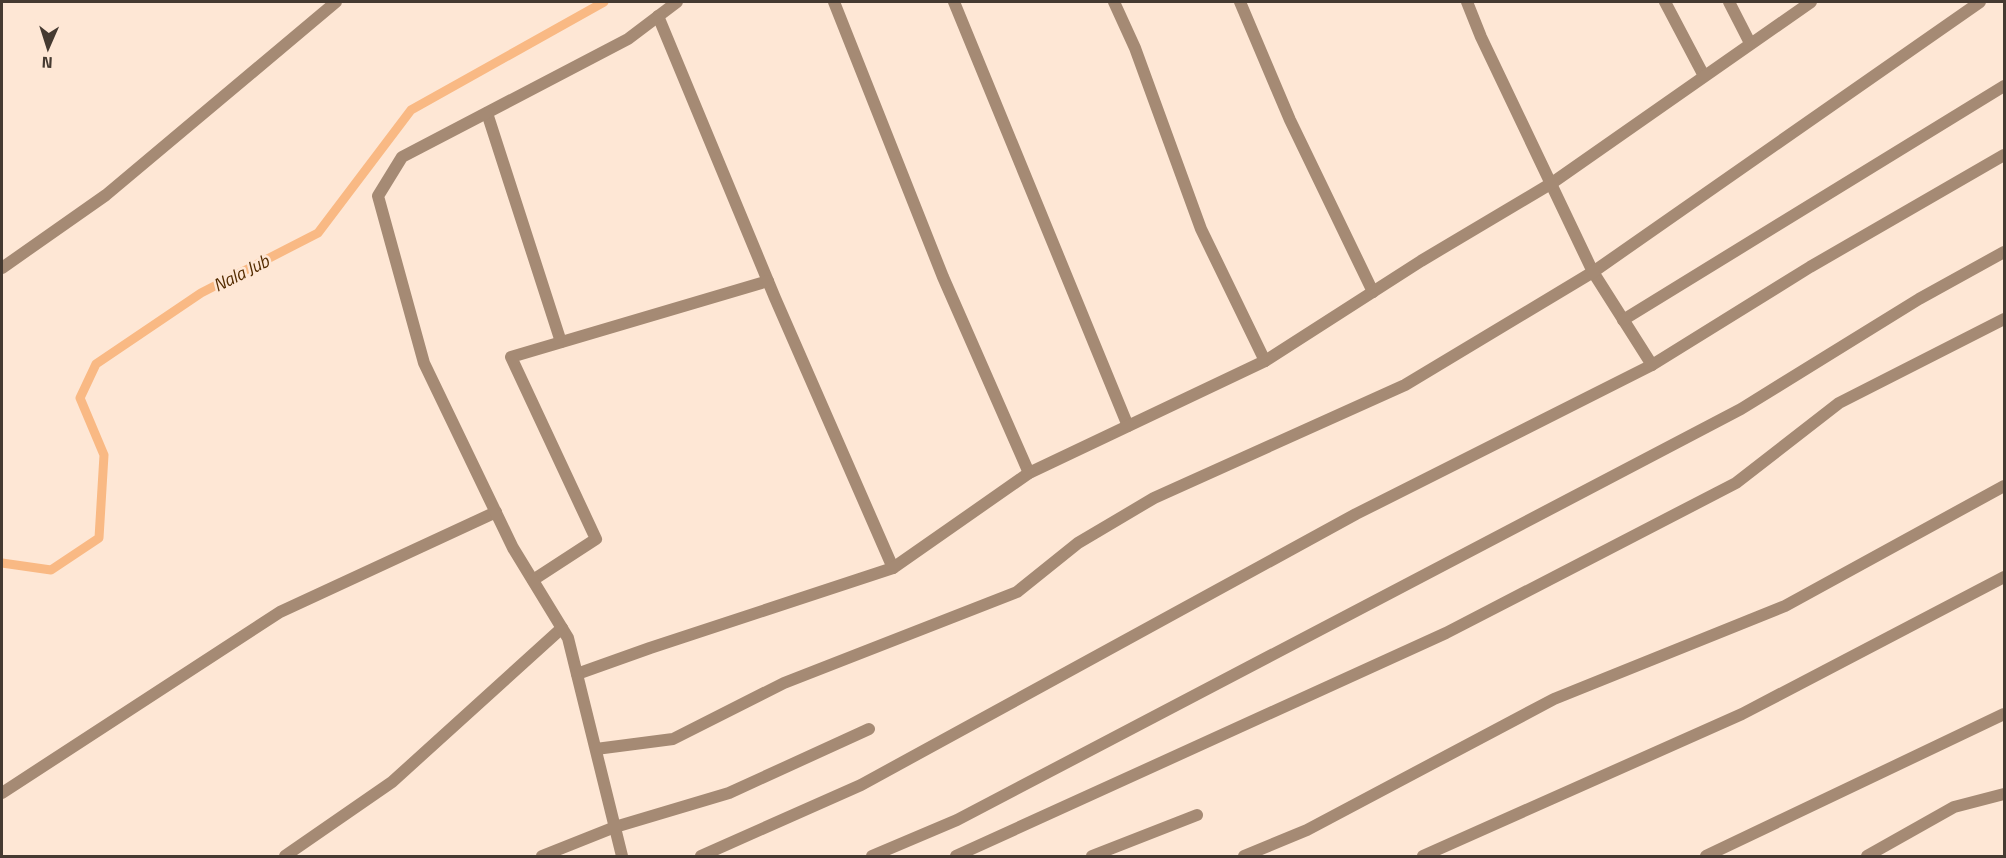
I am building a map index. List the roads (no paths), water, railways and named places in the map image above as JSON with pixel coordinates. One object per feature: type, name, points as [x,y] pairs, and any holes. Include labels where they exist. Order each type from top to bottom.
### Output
[{"type":"street","points":[[2,268],[106,195],[336,2]]},
{"type":"street","points":[[622,856],[568,638],[513,548],[424,363],[378,196],[402,157],[628,39],[677,2]]},
{"type":"street","points":[[834,2],[944,277],[1029,473]]},
{"type":"street","points":[[954,2],[1128,426]]},
{"type":"street","points":[[1114,2],[1135,48],[1201,229],[1265,361]]},
{"type":"street","points":[[1240,2],[1290,120],[1373,292]]},
{"type":"street","points":[[1467,2],[1481,37],[1593,272],[1652,365]]},
{"type":"street","points":[[1665,2],[1704,76]]},
{"type":"street","points":[[1729,2],[1750,43]]},
{"type":"street","points":[[577,674],[893,568],[1029,473],[1265,361],[1552,183],[1810,2]]},
{"type":"street","points":[[596,749],[673,739],[784,683],[1017,592],[1078,543],[1154,498],[1405,385],[1593,272],[1980,2]]},
{"type":"street","points":[[658,16],[768,280],[893,568]]},
{"type":"street","points":[[1623,320],[2004,86]]},
{"type":"street","points":[[487,113],[561,342]]},
{"type":"street","points":[[701,856],[861,785],[1356,514],[1652,365],[1810,267],[2004,155]]},
{"type":"street","points":[[872,856],[957,820],[1741,409],[1919,299],[2004,252]]},
{"type":"street","points":[[533,580],[596,539],[511,357],[768,280]]},
{"type":"street","points":[[956,856],[1446,633],[1736,483],[1839,403],[2004,319]]},
{"type":"street","points":[[1244,856],[1307,830],[1554,699],[1785,606],[2004,486]]},
{"type":"street","points":[[2,793],[280,612],[496,512]]},
{"type":"street","points":[[1423,856],[1742,714],[2004,577]]},
{"type":"street","points":[[285,856],[392,782],[562,628]]},
{"type":"street","points":[[1706,856],[2004,714]]},
{"type":"street","points":[[542,856],[615,827],[729,793],[869,729]]},
{"type":"street","points":[[1867,856],[1954,807],[2004,794]]},
{"type":"street","points":[[1092,856],[1197,814]]},
{"type":"waterway","name":"Nala Jub","points":[[2,563],[51,570],[99,538],[104,455],[80,398],[96,364],[201,293],[318,233],[411,110],[604,2]]}]
